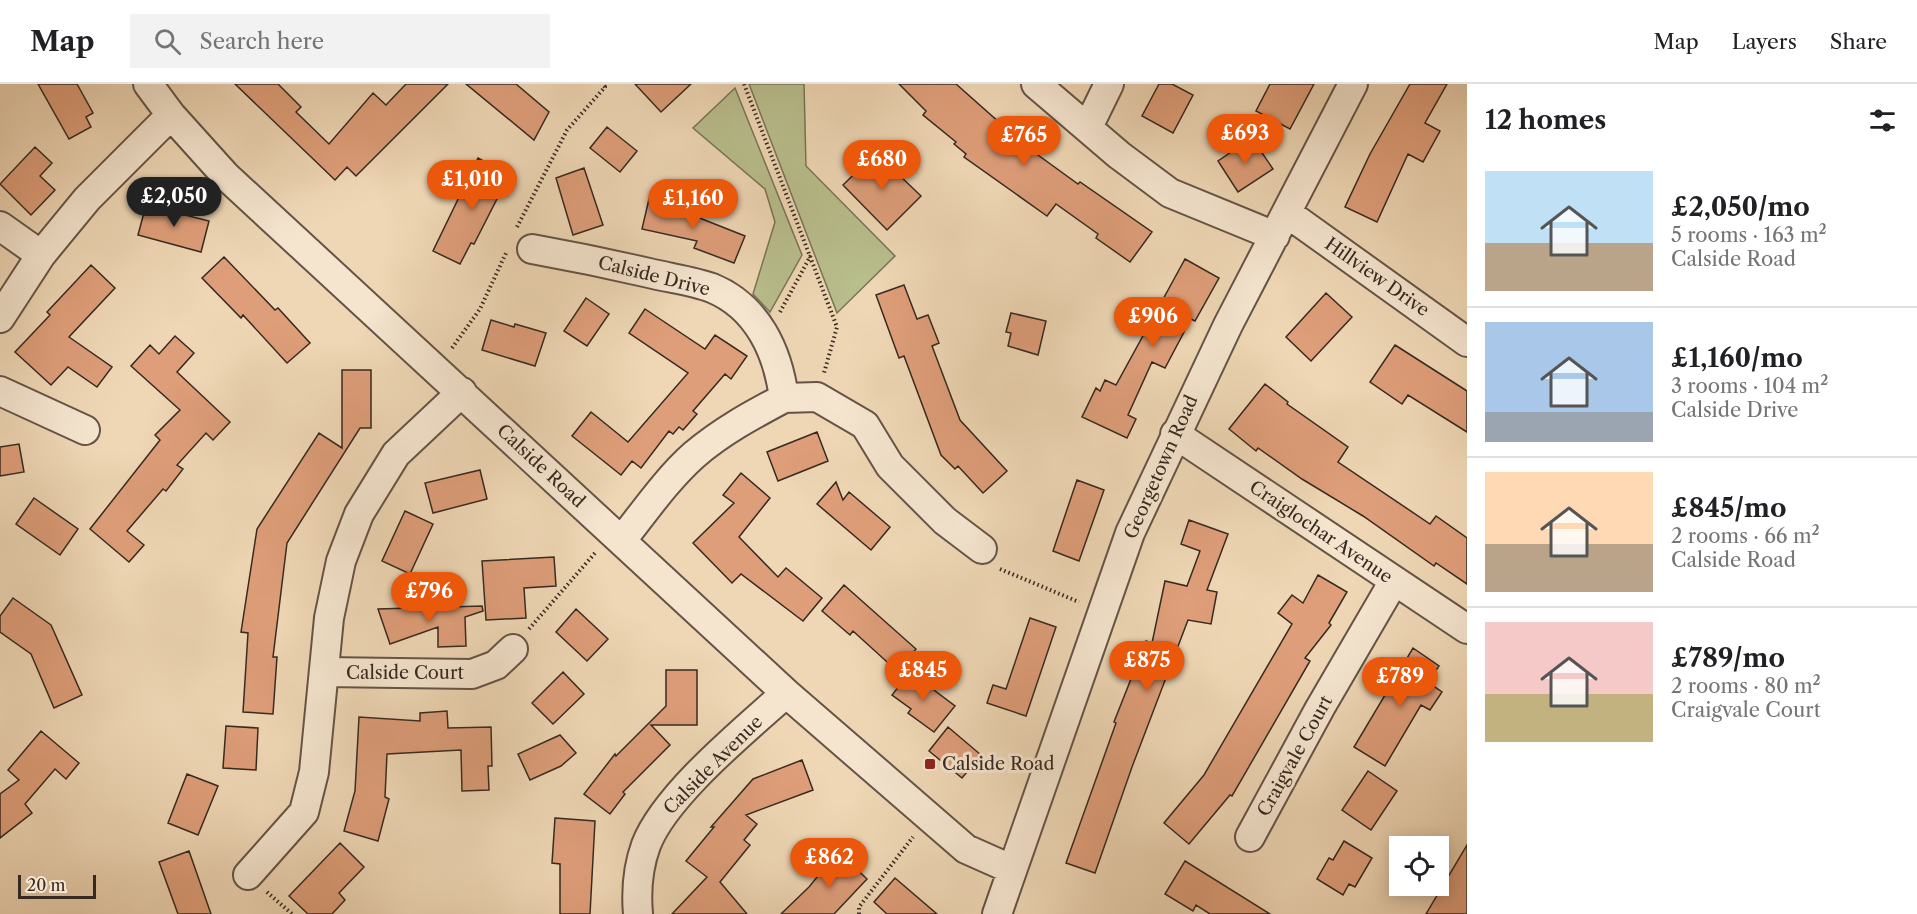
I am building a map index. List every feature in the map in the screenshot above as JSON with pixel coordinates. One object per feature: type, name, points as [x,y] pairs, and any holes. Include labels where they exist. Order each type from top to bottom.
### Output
[{"type":"street","name":"Calside Road","points":[[148,84],[171,116],[226,176],[786,693],[966,849],[1011,869]]},
{"type":"street","name":"Hillview Drive","points":[[1036,84],[1170,193],[1281,225],[1467,342]]},
{"type":"street","points":[[1088,127],[1109,84]]},
{"type":"street","name":"Georgetown Road","points":[[997,914],[1130,533],[1228,325],[1353,84]]},
{"type":"street","points":[[0,318],[41,255],[87,199],[171,116]]},
{"type":"street","points":[[0,226],[41,255]]},
{"type":"street","name":"Calside Drive","points":[[531,249],[593,260],[711,288],[734,301],[767,337],[781,375],[784,398]]},
{"type":"street","points":[[0,392],[85,430]]},
{"type":"street","name":"Calside Court","points":[[248,876],[304,812],[314,772],[329,618],[340,561],[359,514],[396,454],[462,393]]},
{"type":"street","points":[[617,536],[694,456],[738,422],[784,398],[817,397],[865,424],[890,466],[945,521],[982,549]]},
{"type":"street","name":"Craiglochar Avenue","points":[[1175,434],[1467,629]]},
{"type":"street","name":"Craigvale Court","points":[[1250,837],[1320,708],[1394,581]]},
{"type":"street","name":"Calside Court","points":[[324,672],[472,674],[496,664],[513,649]]},
{"type":"street","name":"Calside Avenue","points":[[638,914],[641,865],[646,845],[663,814],[706,768],[786,693]]},
{"type":"path","points":[[744,84],[837,327],[817,397]]},
{"type":"path","points":[[767,337],[811,255]]},
{"type":"path","points":[[513,649],[617,536]]},
{"type":"path","points":[[982,549],[996,568],[1102,611]]},
{"type":"path","points":[[859,914],[859,908],[929,817]]},
{"type":"green space","points":[[749,84],[804,84],[806,166],[895,256],[837,313]]},
{"type":"green space","points":[[735,88],[802,255],[770,312],[753,294],[775,222],[765,189],[693,128]]},
{"type":"building","points":[[38,84],[77,84],[93,113],[86,117],[91,127],[69,139]]},
{"type":"building","points":[[235,84],[278,84],[301,107],[296,112],[329,144],[373,93],[386,105],[406,84],[448,84],[356,176],[347,167],[335,180]]},
{"type":"building","points":[[466,84],[516,84],[549,112],[534,140]]},
{"type":"building","points":[[635,84],[691,84],[661,112]]},
{"type":"building","points":[[899,84],[956,84],[1027,147],[1078,184],[1080,182],[1152,232],[1130,262],[1096,238],[1098,234],[1056,204],[1047,216],[964,157],[966,154],[954,144],[956,142],[923,115],[926,111]]},
{"type":"building","points":[[1159,84],[1172,84],[1193,95],[1173,133],[1142,116]]},
{"type":"building","points":[[1270,84],[1314,84],[1290,129],[1256,111]]},
{"type":"building","points":[[1410,84],[1447,84],[1425,123],[1440,131],[1423,162],[1408,154],[1377,222],[1345,207],[1370,154]]},
{"type":"building","points":[[607,127],[637,151],[620,172],[590,148]]},
{"type":"building","points":[[1252,138],[1273,169],[1238,192],[1218,161]]},
{"type":"building","points":[[35,147],[52,163],[40,176],[55,190],[31,215],[0,184]]},
{"type":"building","points":[[876,153],[921,196],[887,230],[843,185]]},
{"type":"building","points":[[478,158],[513,178],[498,197],[474,244],[471,243],[460,264],[433,251]]},
{"type":"building","points":[[584,168],[603,225],[573,235],[556,178]]},
{"type":"building","points":[[649,199],[688,209],[687,213],[745,236],[734,263],[694,248],[697,241],[642,229]]},
{"type":"building","points":[[146,205],[209,221],[201,252],[138,235]]},
{"type":"building","points":[[224,257],[275,310],[278,308],[310,343],[287,363],[243,315],[241,318],[202,278]]},
{"type":"building","points":[[1185,259],[1219,278],[1195,321],[1191,319],[1165,368],[1152,362],[1128,415],[1136,419],[1127,438],[1082,417],[1096,388],[1100,391],[1105,380],[1116,385]]},
{"type":"building","points":[[91,265],[115,288],[69,337],[112,367],[97,387],[68,367],[51,385],[15,352],[50,315],[47,312]]},
{"type":"building","points":[[904,285],[917,319],[928,315],[939,343],[932,346],[960,420],[1007,471],[983,493],[958,466],[955,469],[941,455],[904,356],[899,358],[876,295]]},
{"type":"building","points":[[1326,293],[1352,317],[1311,361],[1286,337]]},
{"type":"building","points":[[586,298],[609,314],[587,346],[564,331]]},
{"type":"building","points":[[645,309],[705,349],[715,335],[747,356],[731,379],[725,374],[693,411],[697,414],[683,430],[679,427],[673,434],[669,431],[641,468],[632,461],[621,475],[572,436],[591,412],[628,442],[688,373],[629,333]]},
{"type":"building","points":[[1011,313],[1046,321],[1038,355],[1008,346],[1011,333],[1006,332]]},
{"type":"building","points":[[491,320],[546,333],[535,366],[482,350]]},
{"type":"building","points":[[175,336],[194,353],[177,372],[230,422],[213,440],[206,433],[177,465],[183,469],[166,491],[163,489],[127,531],[144,545],[129,562],[90,529],[160,440],[155,435],[180,410],[131,366],[150,345],[159,354]]},
{"type":"building","points":[[1395,345],[1467,391],[1467,432],[1408,395],[1402,404],[1370,382]]},
{"type":"building","points":[[342,370],[371,370],[371,428],[360,428],[287,543],[273,657],[277,657],[273,714],[243,712],[248,633],[241,632],[257,529],[319,433],[342,448]]},
{"type":"building","points":[[1265,384],[1288,402],[1287,404],[1348,447],[1338,462],[1430,524],[1436,516],[1467,538],[1467,584],[1436,563],[1434,566],[1363,516],[1302,479],[1258,448],[1256,451],[1229,429]]},
{"type":"building","points":[[817,432],[828,461],[778,481],[767,452]]},
{"type":"building","points":[[19,444],[24,472],[0,476],[0,447]]},
{"type":"building","points":[[480,470],[487,499],[433,513],[425,483]]},
{"type":"building","points":[[741,473],[770,498],[739,537],[778,577],[786,568],[822,598],[803,621],[741,574],[732,583],[693,543],[734,503],[723,495]]},
{"type":"building","points":[[1077,480],[1104,490],[1079,561],[1053,551]]},
{"type":"building","points":[[836,482],[843,500],[849,492],[890,527],[871,550],[817,504]]},
{"type":"building","points":[[34,498],[78,529],[60,555],[16,524]]},
{"type":"building","points":[[405,511],[433,524],[410,574],[382,561]]},
{"type":"building","points":[[1189,520],[1228,534],[1207,590],[1217,592],[1211,624],[1188,620],[1132,767],[1095,873],[1066,863],[1116,723],[1114,722],[1146,641],[1152,643],[1165,581],[1187,586],[1200,551],[1181,544]]},
{"type":"building","points":[[554,557],[556,586],[524,588],[526,618],[486,620],[482,561]]},
{"type":"building","points":[[1318,575],[1347,592],[1329,623],[1331,625],[1305,658],[1310,661],[1232,796],[1230,795],[1189,844],[1164,823],[1204,775],[1292,624],[1278,613],[1292,595],[1303,603]]},
{"type":"building","points":[[844,585],[916,649],[897,671],[853,631],[850,635],[822,611]]},
{"type":"building","points":[[13,598],[51,625],[82,695],[54,708],[31,654],[0,632],[0,616]]},
{"type":"building","points":[[482,606],[483,611],[465,617],[466,646],[438,647],[438,627],[390,644],[378,609]]},
{"type":"building","points":[[576,609],[608,639],[587,661],[556,632]]},
{"type":"building","points":[[1030,618],[1056,627],[1026,716],[987,703],[993,685],[1006,689]]},
{"type":"building","points":[[1413,648],[1439,666],[1428,682],[1442,692],[1430,710],[1421,705],[1385,766],[1354,747]]},
{"type":"building","points":[[666,670],[697,670],[697,725],[651,725],[670,745],[623,792],[625,794],[610,814],[584,794],[615,754],[616,756],[666,706]]},
{"type":"building","points":[[563,672],[584,694],[553,724],[532,703]]},
{"type":"building","points":[[910,672],[955,706],[934,732],[908,713],[911,709],[892,695]]},
{"type":"building","points":[[447,711],[448,728],[491,727],[492,766],[488,766],[489,790],[462,791],[461,750],[387,754],[385,797],[389,799],[378,841],[344,831],[355,791],[359,717],[420,721],[420,713]]},
{"type":"building","points":[[226,726],[258,728],[256,770],[223,768]]},
{"type":"building","points":[[948,727],[981,755],[962,778],[929,751]]},
{"type":"building","points":[[41,731],[79,763],[66,779],[55,769],[25,804],[32,813],[0,838],[0,794],[19,780],[8,770]]},
{"type":"building","points":[[560,735],[576,753],[561,766],[530,780],[518,754]]},
{"type":"building","points":[[802,760],[813,790],[746,815],[757,824],[744,840],[750,845],[720,882],[747,914],[672,914],[707,877],[686,861],[714,827],[711,827],[753,779]]},
{"type":"building","points":[[1368,771],[1397,791],[1371,830],[1342,810]]},
{"type":"building","points":[[187,774],[218,786],[198,835],[168,823]]},
{"type":"building","points":[[555,818],[595,821],[590,914],[560,914],[560,864],[552,863]]},
{"type":"building","points":[[1344,841],[1372,858],[1355,887],[1349,884],[1343,895],[1317,879],[1329,858],[1333,860]]},
{"type":"building","points":[[340,843],[364,867],[339,893],[345,900],[332,914],[308,914],[289,896]]},
{"type":"building","points":[[1467,845],[1467,914],[1426,914],[1437,896],[1449,896],[1449,875]]},
{"type":"building","points":[[189,851],[211,914],[178,914],[159,862]]},
{"type":"building","points":[[838,851],[867,879],[834,914],[781,914],[809,887]]},
{"type":"building","points":[[1185,861],[1270,914],[1210,914],[1196,905],[1193,911],[1165,894]]},
{"type":"building","points":[[895,878],[937,914],[887,914],[874,902]]},
{"type":"place","name":"Calside Road","points":[[930,764]]}]
